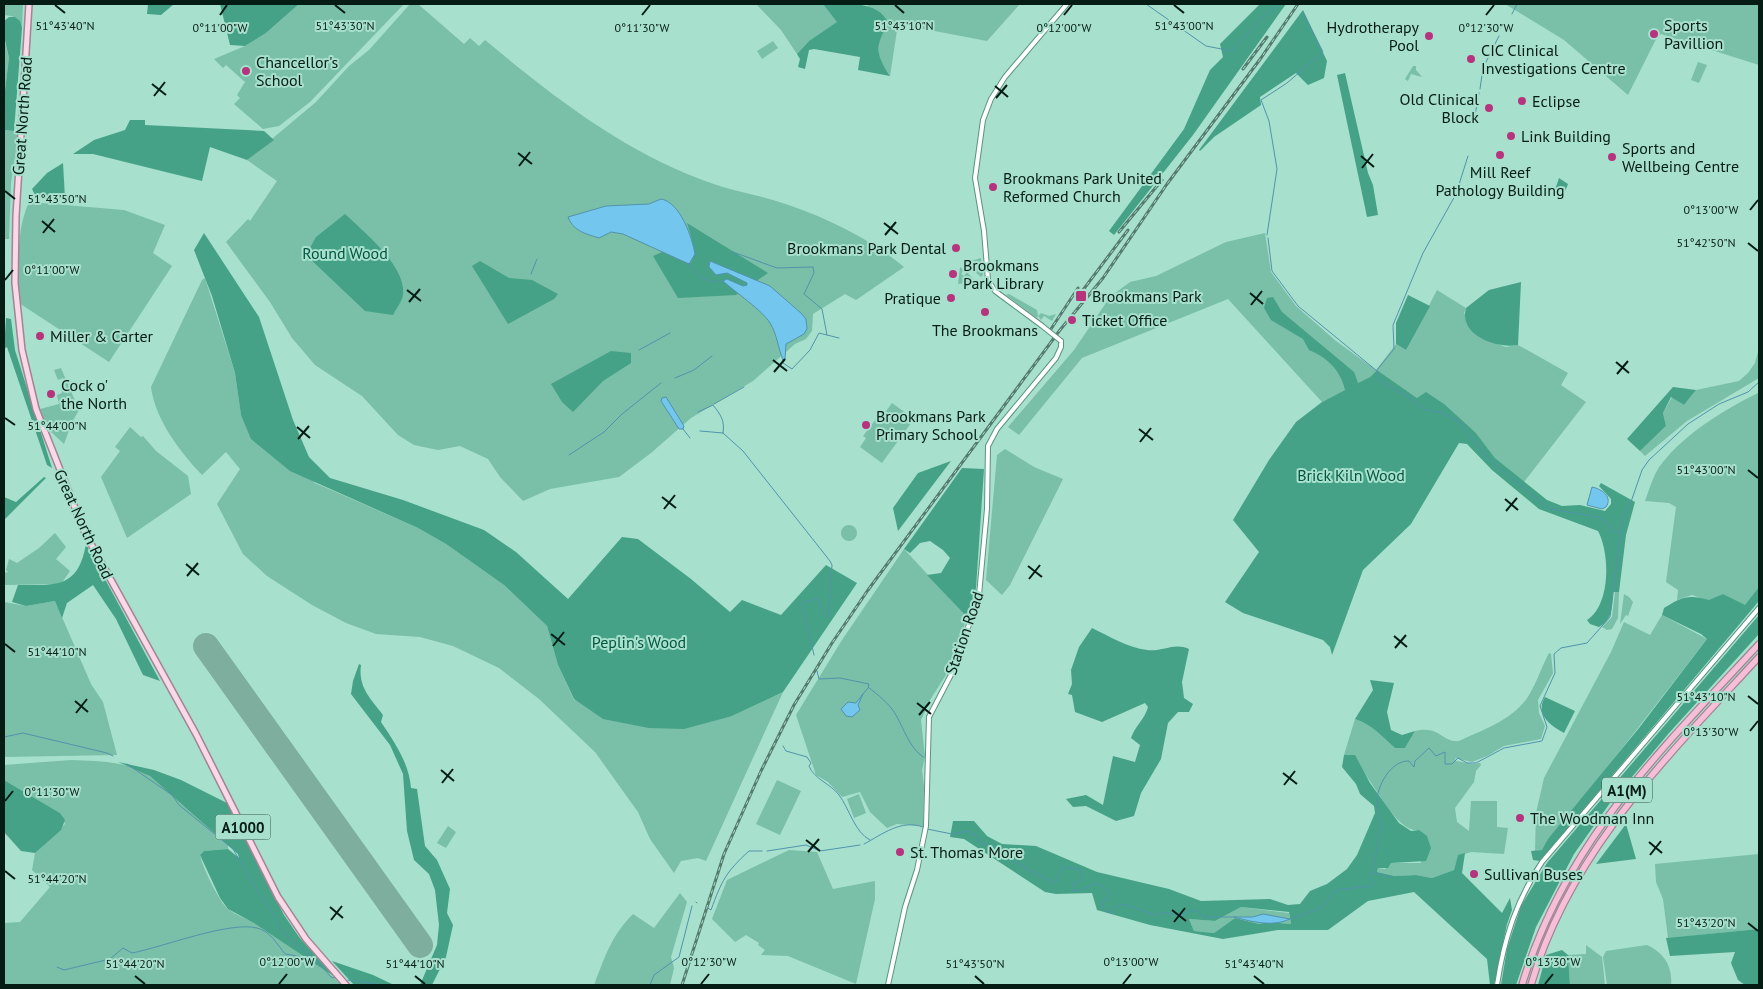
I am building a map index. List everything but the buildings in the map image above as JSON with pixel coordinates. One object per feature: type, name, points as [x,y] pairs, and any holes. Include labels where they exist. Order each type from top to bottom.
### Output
[{"type":"highway","name":"A1(M)","points":[[1522,985],[1529,963],[1563,885],[1606,817],[1649,764],[1759,644]]},
{"type":"highway","name":"A1(M)","points":[[1531,985],[1574,884],[1616,818],[1652,775],[1759,657]]},
{"type":"main road","name":"Great North Road","points":[[29,4],[16,216],[14,283],[22,350],[36,408],[72,502],[93,548],[196,734],[278,897],[306,939],[346,985]]},
{"type":"street","name":"Station Road","points":[[888,985],[905,906],[917,870],[926,828],[929,717],[954,669],[979,595],[988,509],[990,441],[997,429],[1056,358],[1062,347],[1061,341],[992,288],[988,280],[984,231],[976,187],[976,167],[987,109],[1005,77],[1067,4]]},
{"type":"street","points":[[1497,985],[1503,950],[1511,922],[1527,886],[1542,862],[1759,608]]},
{"type":"green space","points":[[4,4],[23,4],[22,28],[16,18],[4,15]]},
{"type":"green space","points":[[148,4],[174,4],[161,15],[147,14]]},
{"type":"green space","points":[[220,4],[299,4],[266,33],[245,46],[230,45]]},
{"type":"green space","points":[[299,4],[404,4],[310,102],[279,126],[263,129],[234,104],[240,98],[237,95],[245,82],[226,65],[223,68],[214,59],[245,46],[266,33]]},
{"type":"green space","points":[[410,4],[418,4],[464,44],[470,38],[479,46],[485,40],[535,81],[587,119],[642,152],[709,182],[773,200],[825,219],[874,245],[904,267],[856,300],[845,294],[813,314],[812,331],[806,339],[795,344],[753,381],[691,418],[651,453],[619,477],[550,489],[523,501],[500,477],[488,459],[460,446],[438,450],[414,445],[398,435],[362,396],[315,365],[292,338],[270,302],[226,242],[248,219],[250,221],[277,181],[247,160],[316,102],[349,66],[369,50]]},
{"type":"green space","points":[[756,4],[823,4],[838,22],[809,41],[797,54],[781,30]]},
{"type":"green space","points":[[823,4],[860,5],[877,10],[883,16],[888,23],[878,50],[890,76],[858,70],[860,57],[814,49],[809,50],[805,69],[798,67],[800,59],[797,54],[809,41],[837,22]]},
{"type":"green space","points":[[867,4],[1020,4],[987,41],[898,24],[890,76],[878,57],[879,40]]},
{"type":"green space","points":[[1260,4],[1286,4],[1193,135],[1114,235],[1109,231],[1184,129],[1210,70],[1223,57],[1220,44]]},
{"type":"green space","points":[[1505,4],[1759,4],[1759,65],[1661,34],[1655,41],[1628,95],[1564,40]]},
{"type":"green space","points":[[1303,10],[1327,61],[1324,78],[1308,85],[1296,73],[1260,97],[1261,105],[1214,137],[1200,151],[1199,150]]},
{"type":"green space","points":[[9,17],[15,17],[20,21],[22,28],[14,131],[4,130],[4,98],[9,58],[4,36],[4,21]]},
{"type":"green space","points":[[4,39],[9,58],[4,98]]},
{"type":"green space","points":[[773,41],[778,48],[762,59],[757,51]]},
{"type":"green space","points":[[1698,62],[1707,65],[1699,83],[1691,80]]},
{"type":"green space","points":[[1413,66],[1416,66],[1416,70],[1422,77],[1411,74],[1408,81],[1405,79]]},
{"type":"green space","points":[[1345,73],[1368,173],[1373,185],[1378,215],[1367,217],[1337,75]]},
{"type":"green space","points":[[130,120],[145,120],[145,125],[264,131],[274,140],[247,160],[210,147],[202,181],[93,154],[73,154],[94,140],[125,130]]},
{"type":"green space","points":[[4,130],[14,131],[18,136],[11,183],[9,239],[4,239]]},
{"type":"green space","points":[[63,163],[65,198],[35,195],[32,189],[47,173]]},
{"type":"green space","points":[[1559,178],[1568,184],[1562,199],[1553,196]]},
{"type":"green space","points":[[29,202],[124,210],[165,225],[153,253],[172,266],[109,362],[19,303],[18,264],[20,238]]},
{"type":"green space","name":"Round Wood","points":[[345,214],[382,250],[398,272],[402,283],[403,296],[393,315],[365,311],[306,255],[316,237]]},
{"type":"green space","points":[[687,223],[768,273],[736,295],[678,298],[653,256],[662,252],[691,263],[693,247]]},
{"type":"green space","name":"Peplin's Wood","points":[[204,233],[259,317],[293,420],[309,457],[330,478],[403,500],[484,530],[516,552],[568,599],[622,537],[638,539],[691,579],[730,612],[742,600],[781,615],[826,565],[857,583],[783,692],[732,716],[684,729],[649,728],[603,719],[574,699],[558,665],[547,626],[504,585],[446,544],[418,528],[290,471],[251,439],[241,415],[235,373],[212,296],[194,250]]},
{"type":"green space","points":[[1265,233],[1271,272],[1296,306],[1336,341],[1376,370],[1396,344],[1406,350],[1437,290],[1466,308],[1464,313],[1481,338],[1506,347],[1518,345],[1568,373],[1561,385],[1586,402],[1524,482],[1495,458],[1476,433],[1453,414],[1417,398],[1377,370],[1370,377],[1322,402],[1228,299],[1082,358],[1019,435],[1008,427],[1074,350],[1110,297],[1130,282],[1156,276],[1226,242]]},
{"type":"green space","points":[[981,258],[983,275],[981,277],[965,263]]},
{"type":"green space","points":[[480,261],[509,278],[532,280],[558,294],[554,299],[508,324],[472,266]]},
{"type":"green space","points":[[960,267],[964,270],[961,274],[964,276],[967,272],[976,282],[958,284]]},
{"type":"green space","points":[[205,278],[235,373],[241,415],[315,483],[418,528],[446,544],[504,585],[547,626],[558,665],[574,700],[732,716],[783,692],[706,861],[698,858],[681,861],[674,873],[650,839],[638,812],[595,752],[539,699],[499,668],[453,646],[420,637],[376,634],[346,623],[312,605],[267,576],[243,554],[217,504],[240,469],[226,452],[202,475],[185,456],[163,423],[153,399],[151,387],[202,280]]},
{"type":"green space","points":[[1521,282],[1518,345],[1500,345],[1474,333],[1468,326],[1465,318],[1466,308],[1489,290]]},
{"type":"green space","points":[[1009,294],[1037,310],[1037,318],[1006,295]]},
{"type":"green space","points":[[1408,295],[1430,306],[1406,350],[1396,344],[1396,323]]},
{"type":"green space","name":"Brick Kiln Wood","points":[[1273,297],[1282,312],[1354,372],[1358,383],[1370,377],[1377,370],[1417,398],[1426,392],[1444,404],[1476,433],[1495,458],[1547,500],[1562,506],[1580,505],[1605,511],[1611,504],[1611,499],[1599,486],[1601,483],[1635,502],[1626,535],[1619,592],[1613,592],[1611,612],[1607,621],[1599,627],[1590,624],[1587,620],[1595,613],[1601,603],[1606,578],[1605,552],[1598,531],[1539,509],[1492,470],[1467,444],[1459,443],[1411,524],[1363,570],[1332,655],[1330,647],[1323,640],[1243,613],[1225,602],[1259,552],[1233,520],[1269,460],[1296,422],[1322,402],[1345,390],[1337,371],[1327,361],[1309,350],[1303,339],[1271,320],[1264,308],[1267,298]]},
{"type":"green space","points":[[1041,313],[1049,316],[1056,314],[1052,321],[1044,316],[1041,320],[1038,316]]},
{"type":"green space","points":[[6,318],[11,319],[15,350],[52,468],[47,465],[7,347],[4,349]]},
{"type":"green space","points":[[1759,348],[1759,378],[1687,421],[1645,456],[1640,451],[1666,426],[1663,413],[1672,397],[1684,405],[1696,390],[1739,381],[1755,363]]},
{"type":"green space","points":[[611,351],[631,353],[631,363],[603,381],[573,412],[562,402],[551,384]]},
{"type":"green space","points":[[61,368],[79,410],[72,422],[64,444],[47,428],[40,409],[59,404],[57,395],[62,393],[61,389],[66,387],[63,378],[58,380],[54,370]]},
{"type":"green space","points":[[1673,387],[1696,390],[1684,405],[1671,397],[1663,413],[1666,426],[1640,451],[1627,439]]},
{"type":"green space","points":[[1758,393],[1759,587],[1745,606],[1723,594],[1709,601],[1692,595],[1677,600],[1678,590],[1666,582],[1676,507],[1669,503],[1645,501],[1652,480],[1663,462],[1695,431],[1719,414]]},
{"type":"green space","points":[[892,403],[914,419],[882,463],[860,447],[866,438],[863,436],[879,415],[882,417]]},
{"type":"green space","points":[[130,427],[141,437],[143,436],[156,451],[188,476],[191,494],[127,538],[101,477],[120,451],[115,447]]},
{"type":"green space","points":[[1005,449],[1034,467],[1063,479],[1010,585],[1002,595],[986,580],[997,455]]},
{"type":"green space","points":[[951,461],[898,531],[893,508],[918,473]]},
{"type":"green space","points":[[962,468],[984,469],[976,588],[967,617],[927,575],[941,573],[950,558],[943,550],[930,541],[920,543],[910,553],[904,549]]},
{"type":"green space","points":[[44,477],[46,478],[4,520],[4,497],[16,502]]},
{"type":"green space","points":[[846,525],[852,525],[857,530],[855,539],[846,541],[841,536],[841,530]]},
{"type":"green space","points":[[55,533],[66,547],[56,559],[70,571],[61,584],[4,585],[4,573],[8,572],[6,570],[9,559],[17,563],[39,548]]},
{"type":"green space","points":[[86,544],[160,681],[143,675],[116,619],[93,585],[67,603],[62,618],[55,601],[26,606],[12,602],[18,585],[54,584],[71,577],[82,559]]},
{"type":"green space","points":[[904,549],[967,617],[951,667],[930,700],[921,720],[925,757],[922,770],[924,786],[923,826],[897,824],[887,828],[870,812],[860,792],[842,797],[828,782],[816,775],[796,715],[842,640]]},
{"type":"green space","points":[[1759,587],[1759,601],[1540,861],[1533,860],[1531,851],[1542,850],[1548,839],[1639,728],[1707,639],[1701,634],[1662,615],[1664,608],[1685,598],[1696,597],[1709,600],[1723,594],[1745,605]]},
{"type":"green space","points":[[1615,592],[1619,592],[1618,618],[1612,629],[1607,630],[1602,627],[1612,617]]},
{"type":"green space","points":[[1624,594],[1633,602],[1628,616],[1626,615],[1620,624]]},
{"type":"green space","points":[[55,601],[91,684],[103,702],[117,755],[4,757],[4,602],[26,606]]},
{"type":"green space","points":[[1662,615],[1707,639],[1547,845],[1542,850],[1535,851],[1536,813],[1544,778],[1611,652],[1624,622],[1650,635]]},
{"type":"green space","points":[[1759,615],[1759,634],[1669,733],[1610,803],[1574,854],[1536,927],[1516,985],[1501,985],[1507,949],[1521,906],[1547,863]]},
{"type":"green space","points":[[1092,628],[1140,649],[1153,650],[1178,646],[1189,649],[1182,682],[1184,698],[1193,704],[1189,712],[1178,712],[1168,723],[1161,759],[1141,793],[1134,816],[1116,821],[1086,806],[1073,807],[1066,799],[1086,795],[1103,805],[1113,756],[1135,762],[1140,745],[1131,738],[1148,707],[1145,703],[1102,722],[1075,712],[1072,695],[1068,694],[1072,684],[1071,670],[1079,647]]},
{"type":"green space","points":[[1549,653],[1551,654],[1553,673],[1538,700],[1539,713],[1545,726],[1541,739],[1504,746],[1472,762],[1455,758],[1456,761],[1473,764],[1480,763],[1481,765],[1476,771],[1474,782],[1455,808],[1457,822],[1469,831],[1471,801],[1497,801],[1497,827],[1508,828],[1504,854],[1471,852],[1458,856],[1454,870],[1432,878],[1416,875],[1396,876],[1377,872],[1378,868],[1385,869],[1391,863],[1421,863],[1419,830],[1411,829],[1395,817],[1360,768],[1344,755],[1355,719],[1372,728],[1395,748],[1405,748],[1415,731],[1423,730],[1430,730],[1453,741],[1459,741],[1498,723],[1516,711],[1535,685]]},
{"type":"green space","points":[[359,664],[361,665],[363,686],[383,715],[381,722],[404,762],[411,788],[417,789],[425,846],[437,860],[450,889],[447,913],[453,925],[446,957],[432,985],[420,985],[437,945],[439,925],[435,890],[429,874],[414,860],[407,831],[403,774],[390,745],[351,694]]},
{"type":"green space","points":[[1370,680],[1394,683],[1387,712],[1391,730],[1402,735],[1415,731],[1405,748],[1395,748],[1372,728],[1355,719],[1373,690]]},
{"type":"green space","points":[[1545,697],[1575,711],[1564,733],[1545,718],[1542,703]]},
{"type":"green space","points":[[1344,755],[1355,755],[1370,783],[1399,823],[1411,831],[1419,830],[1427,836],[1431,848],[1426,861],[1391,863],[1388,868],[1378,868],[1377,872],[1395,876],[1416,875],[1432,878],[1454,870],[1458,855],[1465,853],[1462,873],[1502,913],[1510,898],[1512,910],[1507,924],[1494,985],[1490,985],[1487,959],[1414,892],[1368,901],[1328,930],[1278,930],[1223,939],[1150,925],[1097,910],[1092,893],[1056,894],[1045,892],[964,839],[950,837],[953,821],[974,821],[987,836],[1002,844],[1036,846],[1097,872],[1169,889],[1201,901],[1270,899],[1288,905],[1300,904],[1310,891],[1327,884],[1347,869],[1357,855],[1375,813],[1374,806],[1360,794],[1356,784],[1342,767]],"holes":[[[1241,907],[1289,912],[1291,924],[1268,922],[1259,924],[1235,918],[1214,933],[1194,931],[1189,919],[1215,921]]]},
{"type":"green space","points":[[71,760],[125,765],[154,779],[228,844],[228,849],[204,851],[200,855],[212,884],[225,906],[300,952],[324,969],[341,985],[4,985],[4,923],[20,922],[50,887],[32,870],[35,853],[65,824],[60,813],[4,780],[4,765]]},
{"type":"green space","points":[[118,762],[154,770],[181,780],[227,803],[284,915],[299,937],[335,977],[254,923],[228,909],[220,898],[200,855],[204,851],[228,849],[239,858],[238,854],[150,776]]},
{"type":"green space","points":[[4,780],[60,813],[65,820],[61,830],[35,853],[21,851],[4,832]]},
{"type":"green space","points":[[777,780],[801,791],[780,835],[756,824]]},
{"type":"green space","points":[[859,794],[866,813],[854,818],[847,799]]},
{"type":"green space","points":[[1626,824],[1636,859],[1596,864]]},
{"type":"green space","points":[[448,826],[456,832],[446,848],[437,843]]},
{"type":"green space","points":[[789,850],[817,852],[833,889],[875,881],[875,899],[856,984],[788,956],[761,955],[765,950],[758,945],[759,943],[746,935],[735,942],[712,919],[727,880]]},
{"type":"green space","points":[[1759,854],[1759,929],[1668,938],[1663,899],[1656,882],[1655,864]]},
{"type":"green space","points":[[680,893],[687,902],[671,957],[674,968],[670,985],[594,985],[605,956],[625,922],[633,914],[654,928]]},
{"type":"green space","points":[[1241,907],[1289,913],[1291,924],[1268,922],[1259,924],[1235,918],[1214,933],[1194,931],[1189,919],[1215,921]]},
{"type":"green space","points":[[1759,929],[1759,985],[1745,985],[1738,980],[1731,963],[1735,952],[1670,956],[1666,938]]},
{"type":"green space","points":[[1586,945],[1602,957],[1605,985],[1570,985],[1568,955],[1586,954]]},
{"type":"green space","points":[[1647,945],[1666,960],[1669,966],[1671,985],[1607,985],[1603,957],[1606,951]]},
{"type":"green space","points":[[1562,950],[1568,955],[1570,985],[1538,985],[1546,955]]},
{"type":"green space","points":[[332,961],[373,975],[394,985],[354,985]]},
{"type":"water","points":[[661,199],[674,206],[688,230],[695,254],[689,264],[623,234],[611,232],[599,238],[585,233],[573,226],[568,217],[606,206],[649,204]]},
{"type":"water","points":[[710,261],[770,286],[806,319],[807,329],[804,334],[786,344],[785,360],[783,360],[770,323],[755,307],[723,281],[727,279],[743,286],[747,285],[747,283],[727,273],[716,275],[709,267]]},
{"type":"water","points":[[666,397],[684,426],[683,429],[679,429],[661,401],[662,398]]},
{"type":"water","points":[[1592,487],[1605,494],[1608,500],[1606,507],[1602,509],[1587,505]]},
{"type":"water","points":[[863,694],[858,705],[860,710],[852,717],[846,716],[841,709],[848,702],[856,703]]},
{"type":"water","points":[[1263,914],[1290,919],[1269,923],[1234,917],[1253,917]]},
{"type":"waterway","points":[[1146,4],[1206,46],[1232,51],[1263,17],[1279,4]]},
{"type":"waterway","points":[[1512,14],[1517,4]]},
{"type":"waterway","points":[[1267,235],[1277,169],[1269,121],[1261,100],[1287,83],[1323,52],[1303,12]]},
{"type":"waterway","points":[[1485,64],[1499,36]]},
{"type":"waterway","points":[[1480,89],[1482,75]]},
{"type":"waterway","points":[[1474,121],[1479,93]]},
{"type":"waterway","points":[[1377,370],[1394,349],[1393,325],[1423,253],[1456,194],[1468,156]]},
{"type":"waterway","points":[[1268,238],[1272,271],[1298,306],[1377,371],[1379,380],[1410,398],[1424,409],[1443,413],[1463,424],[1466,432],[1493,463],[1550,509],[1599,517],[1610,525],[1612,531],[1620,533]]},
{"type":"waterway","points":[[733,252],[777,268],[813,267],[814,273],[804,294],[822,309],[827,335],[819,333],[810,350],[792,369],[783,363],[783,360]]},
{"type":"waterway","points":[[531,274],[537,259]]},
{"type":"waterway","points":[[689,264],[699,276],[707,280],[723,281]]},
{"type":"waterway","points":[[639,350],[670,333]]},
{"type":"waterway","points":[[827,335],[839,338]]},
{"type":"waterway","points":[[675,378],[694,370],[712,356]]},
{"type":"waterway","points":[[1372,872],[1381,826],[1377,797],[1382,782],[1396,765],[1409,761],[1414,767],[1415,761],[1429,748],[1436,756],[1445,752],[1445,764],[1452,764],[1458,758],[1467,763],[1476,763],[1504,748],[1542,741],[1547,727],[1540,706],[1555,673],[1554,654],[1561,648],[1587,643],[1610,617],[1623,517],[1632,499],[1642,470],[1649,460],[1688,424],[1719,404],[1748,392],[1759,382]]},
{"type":"waterway","points":[[569,455],[604,432],[622,414],[661,383]]},
{"type":"waterway","points":[[714,404],[744,387]]},
{"type":"waterway","points":[[698,412],[713,405],[722,418],[723,433]]},
{"type":"waterway","points":[[683,429],[690,438]]},
{"type":"waterway","points":[[700,431],[723,433],[743,451],[830,561],[832,565],[828,617],[825,616],[818,598],[802,603],[814,655]]},
{"type":"waterway","points":[[817,671],[819,679],[840,678],[869,684],[868,687],[883,699],[896,715],[910,743],[923,757]]},
{"type":"waterway","points":[[863,694],[868,688]]},
{"type":"waterway","points":[[4,737],[23,733],[113,756]]},
{"type":"waterway","points":[[783,746],[786,751],[807,757],[811,763],[809,766],[811,771],[839,795],[860,832],[870,840]]},
{"type":"waterway","points":[[127,764],[172,795],[179,805],[233,849],[263,900],[274,914],[279,927],[293,942],[315,959],[331,977],[336,978]]},
{"type":"waterway","points":[[864,844],[900,826],[915,825],[923,827]]},
{"type":"waterway","points":[[927,829],[952,834],[969,831],[980,842],[993,847],[999,853],[1053,883],[1058,880],[1062,867],[1079,869],[1083,879],[1073,884],[1073,891],[1097,883],[1109,891],[1107,900],[1102,902],[1104,910],[1111,913],[1115,907],[1123,904],[1155,915],[1164,912],[1179,916],[1192,910],[1198,911],[1204,917],[1235,917]]},
{"type":"waterway","points":[[767,851],[806,845],[820,851],[860,845]]},
{"type":"waterway","points":[[706,907],[711,910],[726,877],[741,858],[749,851],[762,851]]},
{"type":"waterway","points":[[1291,919],[1321,908],[1337,890],[1371,886],[1374,883],[1371,877],[1372,872],[1383,875]]},
{"type":"waterway","points":[[1386,876],[1391,877]]},
{"type":"waterway","points":[[650,985],[654,975],[679,957],[692,906]]},
{"type":"waterway","points":[[57,967],[64,970],[110,959],[123,948],[132,953],[213,931],[245,927],[257,928],[266,932],[285,954],[314,959]]},
{"type":"waterway","points":[[348,980],[382,985]]},
{"type":"runway","points":[[206,646],[420,945]]},
{"type":"railway","points":[[682,985],[724,854],[761,771],[794,705],[832,643],[868,590],[1060,330],[1103,278],[1167,184],[1261,58],[1298,4]]},
{"type":"railway","points":[[1243,69],[1267,37]]},
{"type":"railway","points":[[1119,232],[1162,180]]},
{"type":"railway","points":[[1077,298],[1128,230]]},
{"type":"railway","points":[[1049,332],[1078,288]]},
{"type":"place","name":"Sports Pavillion","points":[[1654,34]]},
{"type":"place","name":"Hydrotherapy Pool","points":[[1429,36]]},
{"type":"place","name":"CIC Clinical Investigations Centre","points":[[1471,59]]},
{"type":"place","name":"Chancellor's School","points":[[246,71]]},
{"type":"place","name":"Eclipse","points":[[1522,101]]},
{"type":"place","name":"Old Clinical Block","points":[[1489,108]]},
{"type":"place","name":"Link Building","points":[[1511,136]]},
{"type":"place","name":"Mill Reef Pathology Building","points":[[1500,155]]},
{"type":"place","name":"Sports and Wellbeing Centre","points":[[1612,157]]},
{"type":"place","name":"Brookmans Park United Reformed Church","points":[[993,187]]},
{"type":"place","name":"Brookmans Park Dental","points":[[956,248]]},
{"type":"place","name":"Brookmans Park Library","points":[[953,274]]},
{"type":"place","name":"Brookmans Park","points":[[1081,296]]},
{"type":"place","name":"Pratique","points":[[951,298]]},
{"type":"place","name":"The Brookmans","points":[[985,312]]},
{"type":"place","name":"Ticket Office","points":[[1072,320]]},
{"type":"place","name":"Miller & Carter","points":[[40,336]]},
{"type":"place","name":"Cock o' the North","points":[[51,394]]},
{"type":"place","name":"Brookmans Park Primary School","points":[[866,425]]},
{"type":"place","name":"The Woodman Inn","points":[[1520,818]]},
{"type":"place","name":"St. Thomas More","points":[[900,852]]},
{"type":"place","name":"Sullivan Buses","points":[[1474,874]]}]
